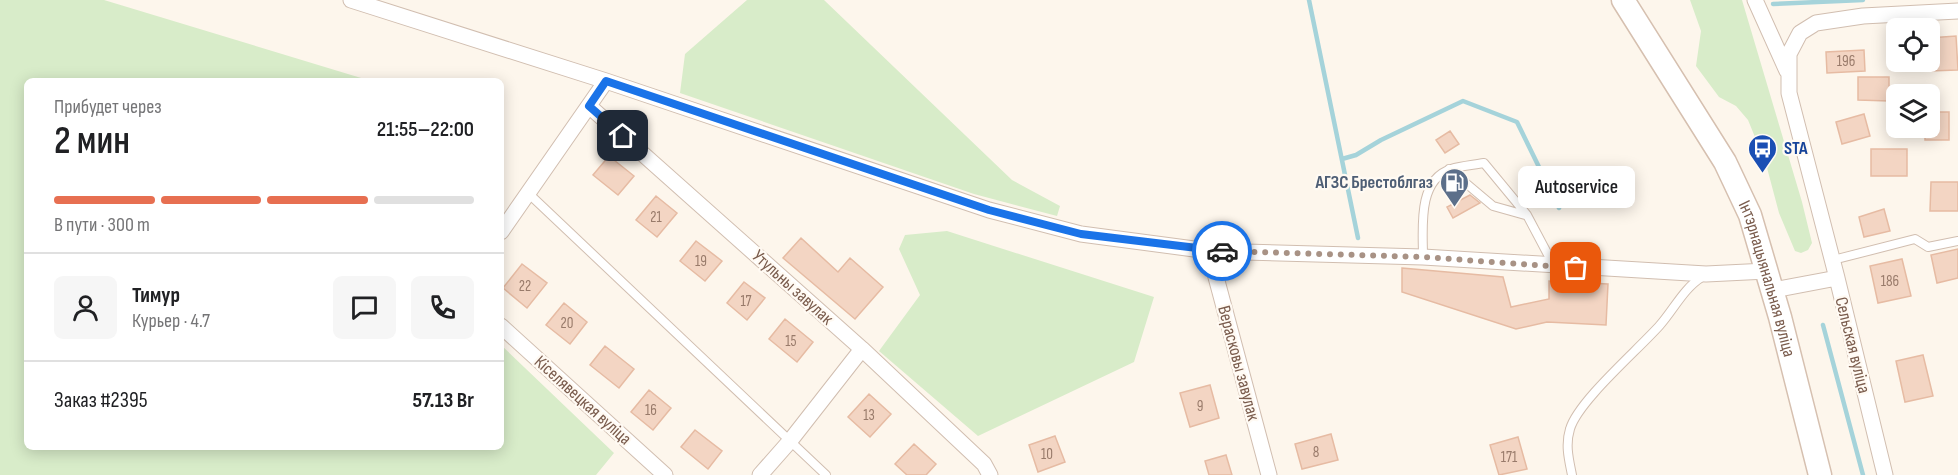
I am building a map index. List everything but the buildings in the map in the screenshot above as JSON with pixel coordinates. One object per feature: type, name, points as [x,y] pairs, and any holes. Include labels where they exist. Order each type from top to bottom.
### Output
[{"type":"main road","name":"Інтэрнацыянальная вуліца","points":[[1623,0],[1725,162],[1750,215],[1770,280],[1820,475]]},
{"type":"street","name":"Сельская вуліца","points":[[351,0],[606,81],[989,210],[1081,234],[1209,251],[1423,257],[1770,280],[1837,278],[1885,475]]},
{"type":"street","points":[[1755,0],[1787,72]]},
{"type":"street","points":[[1837,278],[1789,93],[1787,72],[1789,54],[1800,33],[1816,23],[1863,16],[1958,11]]},
{"type":"street","points":[[504,226],[606,81]]},
{"type":"street","name":"Утульны завулак","points":[[589,106],[862,349],[984,464],[990,475]]},
{"type":"street","name":"Верасковы завулак","points":[[1209,251],[1269,475]]},
{"type":"street","name":"Кіселявецкая вуліца","points":[[504,329],[665,475]]},
{"type":"street","points":[[760,475],[790,441],[862,349]]},
{"type":"lane","points":[[1423,257],[1424,202],[1432,182],[1449,169],[1484,164],[1527,215],[1555,267]]},
{"type":"lane","points":[[1449,169],[1493,206],[1527,215]]},
{"type":"lane","points":[[527,192],[826,475]]},
{"type":"lane","points":[[1833,260],[1915,240],[1928,247],[1958,241]]},
{"type":"lane","points":[[1572,475],[1567,450],[1570,428],[1575,419],[1599,388],[1663,322],[1693,282],[1706,274]]},
{"type":"green space","points":[[0,0],[104,0],[361,78],[24,78],[24,450],[504,450],[504,348],[614,453],[596,475],[0,475]]},
{"type":"green space","points":[[747,0],[824,0],[1012,180],[1060,206],[1057,216],[974,194],[680,93],[685,54]]},
{"type":"green space","points":[[1690,0],[1742,0],[1802,202],[1812,243],[1808,250],[1801,253],[1795,251],[1779,213],[1766,164],[1748,120],[1736,106],[1719,97],[1696,66],[1701,31]]},
{"type":"green space","points":[[947,231],[1154,297],[1134,362],[978,436],[879,351],[920,295],[899,249],[905,235]]},
{"type":"waterway","points":[[1309,0],[1358,238]]},
{"type":"waterway","points":[[1773,4],[1863,0]]},
{"type":"waterway","points":[[1342,159],[1356,155],[1381,140],[1463,101],[1517,122],[1559,208]]},
{"type":"waterway","points":[[1823,325],[1863,475]]},
{"type":"way so far","points":[[1222,251],[1423,257],[1576,268]]},
{"type":"place","name":"STA","points":[[1763,174]]},
{"type":"place","name":"АГЗС Брестоблгаз","points":[[1454,208]]},
{"type":"place","name":"Autoservice","points":[[1576,268]]},
{"type":"route","points":[[623,136],[589,106],[606,81],[989,210],[1081,234],[1222,251]]}]
